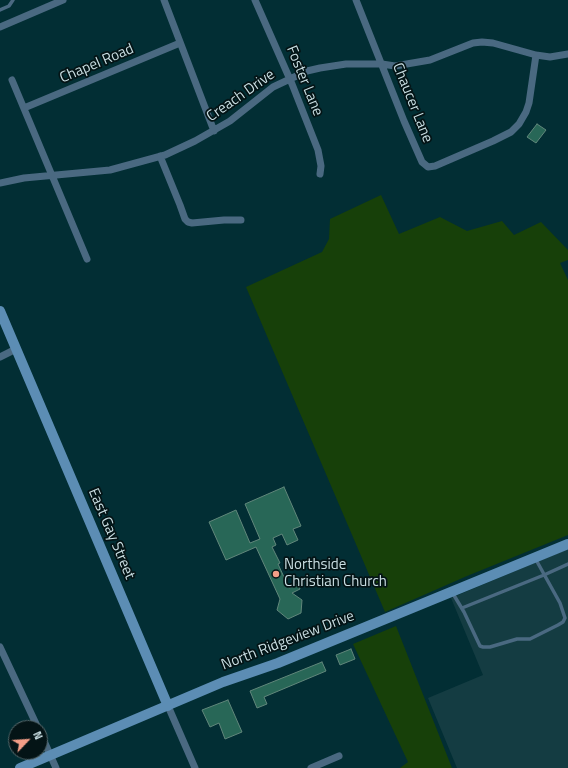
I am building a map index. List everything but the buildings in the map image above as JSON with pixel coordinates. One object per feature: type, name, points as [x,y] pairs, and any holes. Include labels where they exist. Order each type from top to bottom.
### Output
[{"type":"main road","name":"East Gay Street","points":[[0,312],[168,706]]},
{"type":"main road","name":"North Ridgeview Drive","points":[[20,768],[223,682],[278,663],[568,544]]},
{"type":"street","points":[[0,27],[63,0]]},
{"type":"street","points":[[164,0],[214,131]]},
{"type":"street","name":"Foster Lane","points":[[256,0],[290,78],[318,150],[321,166],[320,174]]},
{"type":"street","name":"Chaucer Lane","points":[[356,0],[404,121],[422,162],[428,167],[435,166],[511,132],[519,124],[529,103],[536,55]]},
{"type":"street","name":"Creach Drive","points":[[0,183],[24,178],[110,170],[160,156],[214,131],[230,121],[273,87],[307,71],[346,64],[382,64],[395,66],[430,60],[473,43],[482,42],[493,43],[536,55],[550,57],[568,54]]},
{"type":"street","name":"Chapel Road","points":[[24,108],[180,43]]},
{"type":"street","points":[[12,80],[87,259]]},
{"type":"street","points":[[160,156],[185,219],[188,222],[241,220]]},
{"type":"street","points":[[0,356],[16,349]]},
{"type":"street","points":[[0,646],[34,720]]},
{"type":"street","name":"East Gay Street","points":[[168,706],[195,768]]},
{"type":"street","points":[[48,750],[56,768]]},
{"type":"street","points":[[311,768],[339,756]]},
{"type":"lane","points":[[0,10],[9,6],[14,0]]},
{"type":"lane","points":[[451,591],[462,608],[480,646],[490,647],[517,639],[530,639],[563,622],[565,618],[560,603],[535,557]]},
{"type":"lane","points":[[462,608],[568,564]]},
{"type":"shaded area","points":[[568,549],[568,768],[457,768],[428,698],[483,675],[451,598]]},
{"type":"green space","points":[[381,195],[399,234],[440,217],[467,231],[502,221],[514,235],[541,222],[568,250],[568,260],[560,263],[568,280],[568,535],[467,576],[385,612],[246,287],[322,252],[329,239],[330,219]]},
{"type":"green space","points":[[396,626],[452,768],[400,768],[408,762],[353,644]]},
{"type":"place","name":"Northside Christian Church","points":[[276,574]]}]
